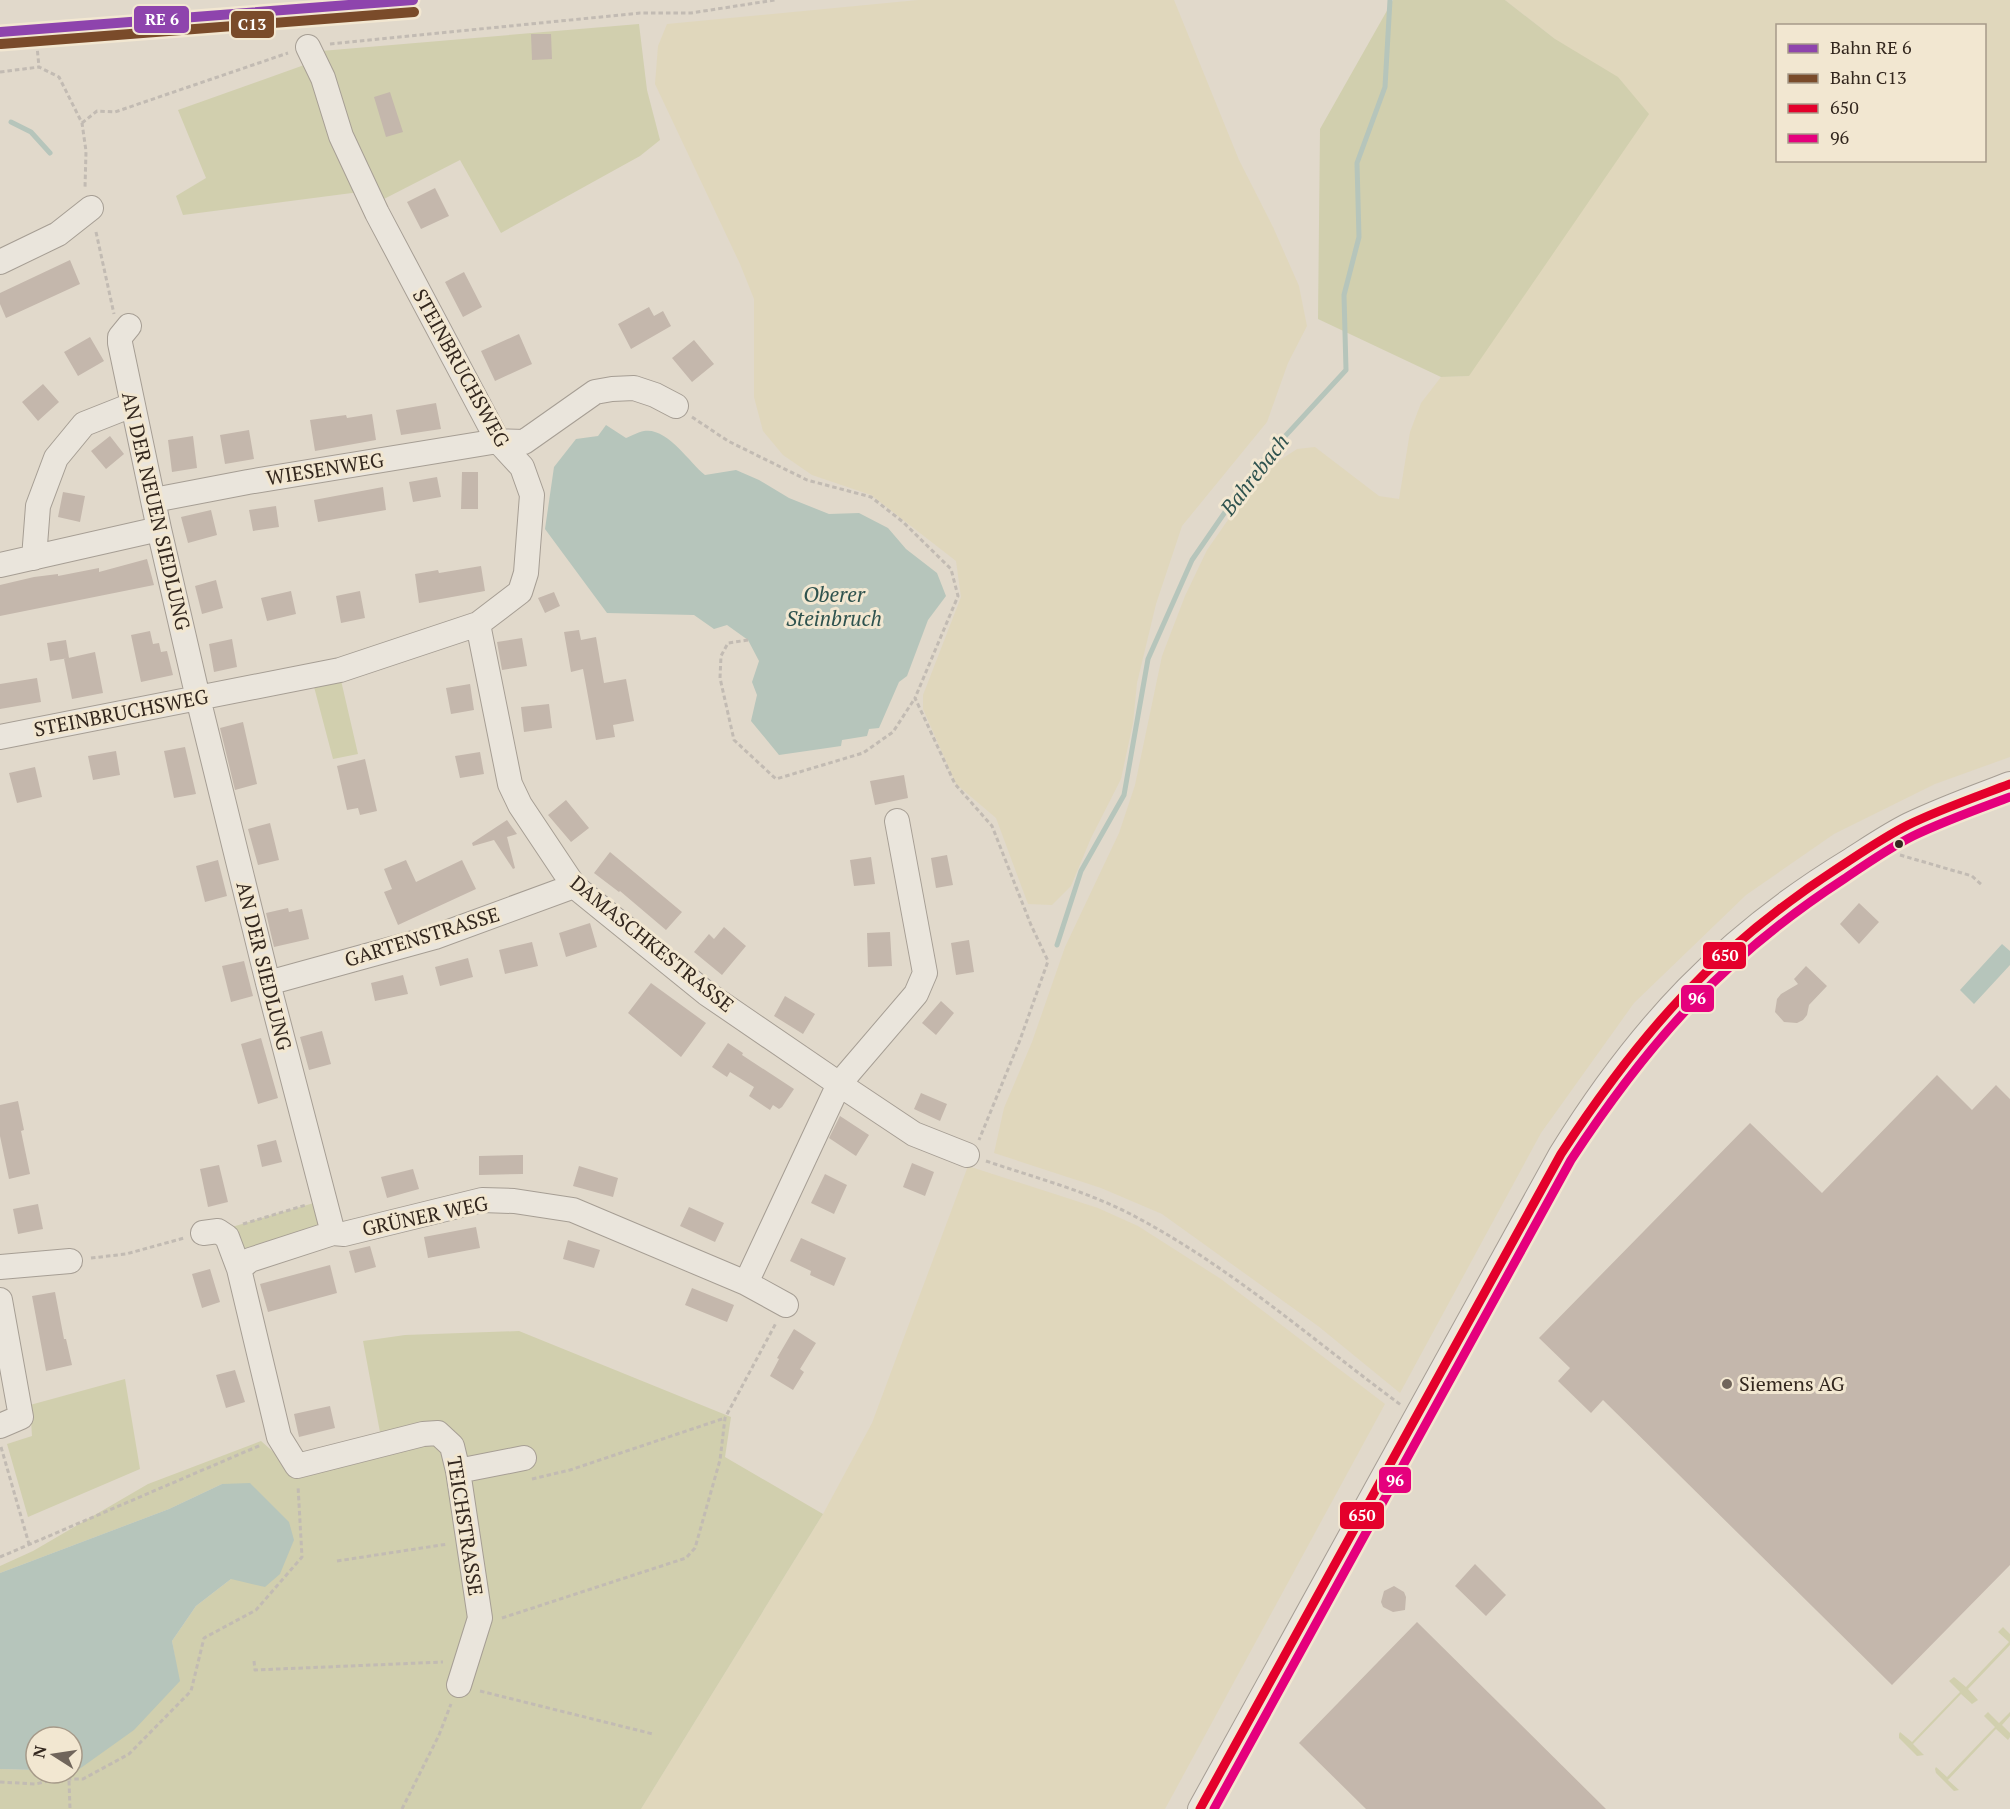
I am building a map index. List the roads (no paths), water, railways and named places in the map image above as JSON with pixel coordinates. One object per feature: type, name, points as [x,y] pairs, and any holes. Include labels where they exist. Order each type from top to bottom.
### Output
[{"type":"street","name":"STEINBRUCHSWEG","points":[[0,737],[340,669],[478,624],[520,592],[526,573],[532,495],[522,467],[498,441],[377,213],[341,136],[324,78],[308,46]]},
{"type":"street","points":[[0,262],[58,234],[91,208]]},
{"type":"street","name":"AN DER NEUEN SIEDLUNG","points":[[129,326],[120,337],[120,343],[159,529],[198,698]]},
{"type":"street","name":"WIESENWEG","points":[[154,500],[248,482],[498,441],[524,442],[595,392],[634,388],[656,395],[676,406]]},
{"type":"street","points":[[34,558],[38,506],[56,458],[84,424],[132,405]]},
{"type":"street","points":[[0,565],[159,529]]},
{"type":"street","name":"DAMASCHKESTRASSE","points":[[478,624],[510,784],[520,805],[574,886],[706,993],[839,1084],[914,1134],[970,1156]]},
{"type":"street","name":"AN DER SIEDLUNG","points":[[198,698],[268,983],[333,1233]]},
{"type":"street","points":[[1200,1809],[1561,1154],[1606,1084],[1636,1044],[1733,944],[1811,883],[1908,826],[1961,802],[2010,784]]},
{"type":"street","points":[[746,1283],[839,1084],[916,994],[926,974],[897,821]]},
{"type":"street","name":"GARTENSTRASSE","points":[[268,983],[435,937],[574,886]]},
{"type":"street","name":"GRÜNER WEG","points":[[239,1269],[250,1260],[333,1233],[344,1234],[482,1200],[514,1201],[573,1210],[746,1283],[786,1305]]},
{"type":"street","points":[[211,1232],[228,1237],[239,1269]]},
{"type":"street","points":[[0,1267],[70,1261]]},
{"type":"street","name":"TEICHSTRASSE","points":[[239,1269],[279,1437],[297,1466],[423,1434],[438,1433],[452,1446],[458,1471],[480,1618],[459,1685]]},
{"type":"street","points":[[0,1300],[21,1417],[0,1426]]},
{"type":"street","points":[[458,1471],[524,1458]]},
{"type":"water","name":"Oberer Steinbruch","points":[[606,425],[626,438],[644,431],[661,434],[705,475],[736,470],[759,480],[789,498],[829,514],[859,513],[888,528],[906,549],[937,573],[946,596],[928,620],[907,676],[899,682],[879,728],[869,729],[867,736],[842,740],[841,746],[779,755],[751,721],[757,695],[752,682],[759,661],[748,640],[727,625],[714,629],[694,615],[607,613],[545,529],[554,467],[576,439],[598,436]]},
{"type":"water","points":[[2002,944],[2010,951],[2010,965],[1974,1004],[1960,990]]},
{"type":"water","points":[[250,1483],[289,1522],[294,1540],[280,1574],[265,1587],[231,1579],[196,1606],[172,1641],[180,1681],[134,1730],[84,1766],[84,1725],[24,1725],[24,1770],[0,1769],[0,1573],[169,1509],[222,1484]]},
{"type":"waterway","name":"Bahrebach","points":[[1057,945],[1081,871],[1124,795],[1148,659],[1192,560],[1254,470],[1346,370],[1344,295],[1359,237],[1357,163],[1385,87],[1390,0]]},
{"type":"waterway","points":[[11,122],[31,132],[50,153]]},
{"type":"rail line","name":"C13","points":[[1,44],[414,12]]},
{"type":"place","name":"Siemens AG","points":[[1727,1384]]}]
